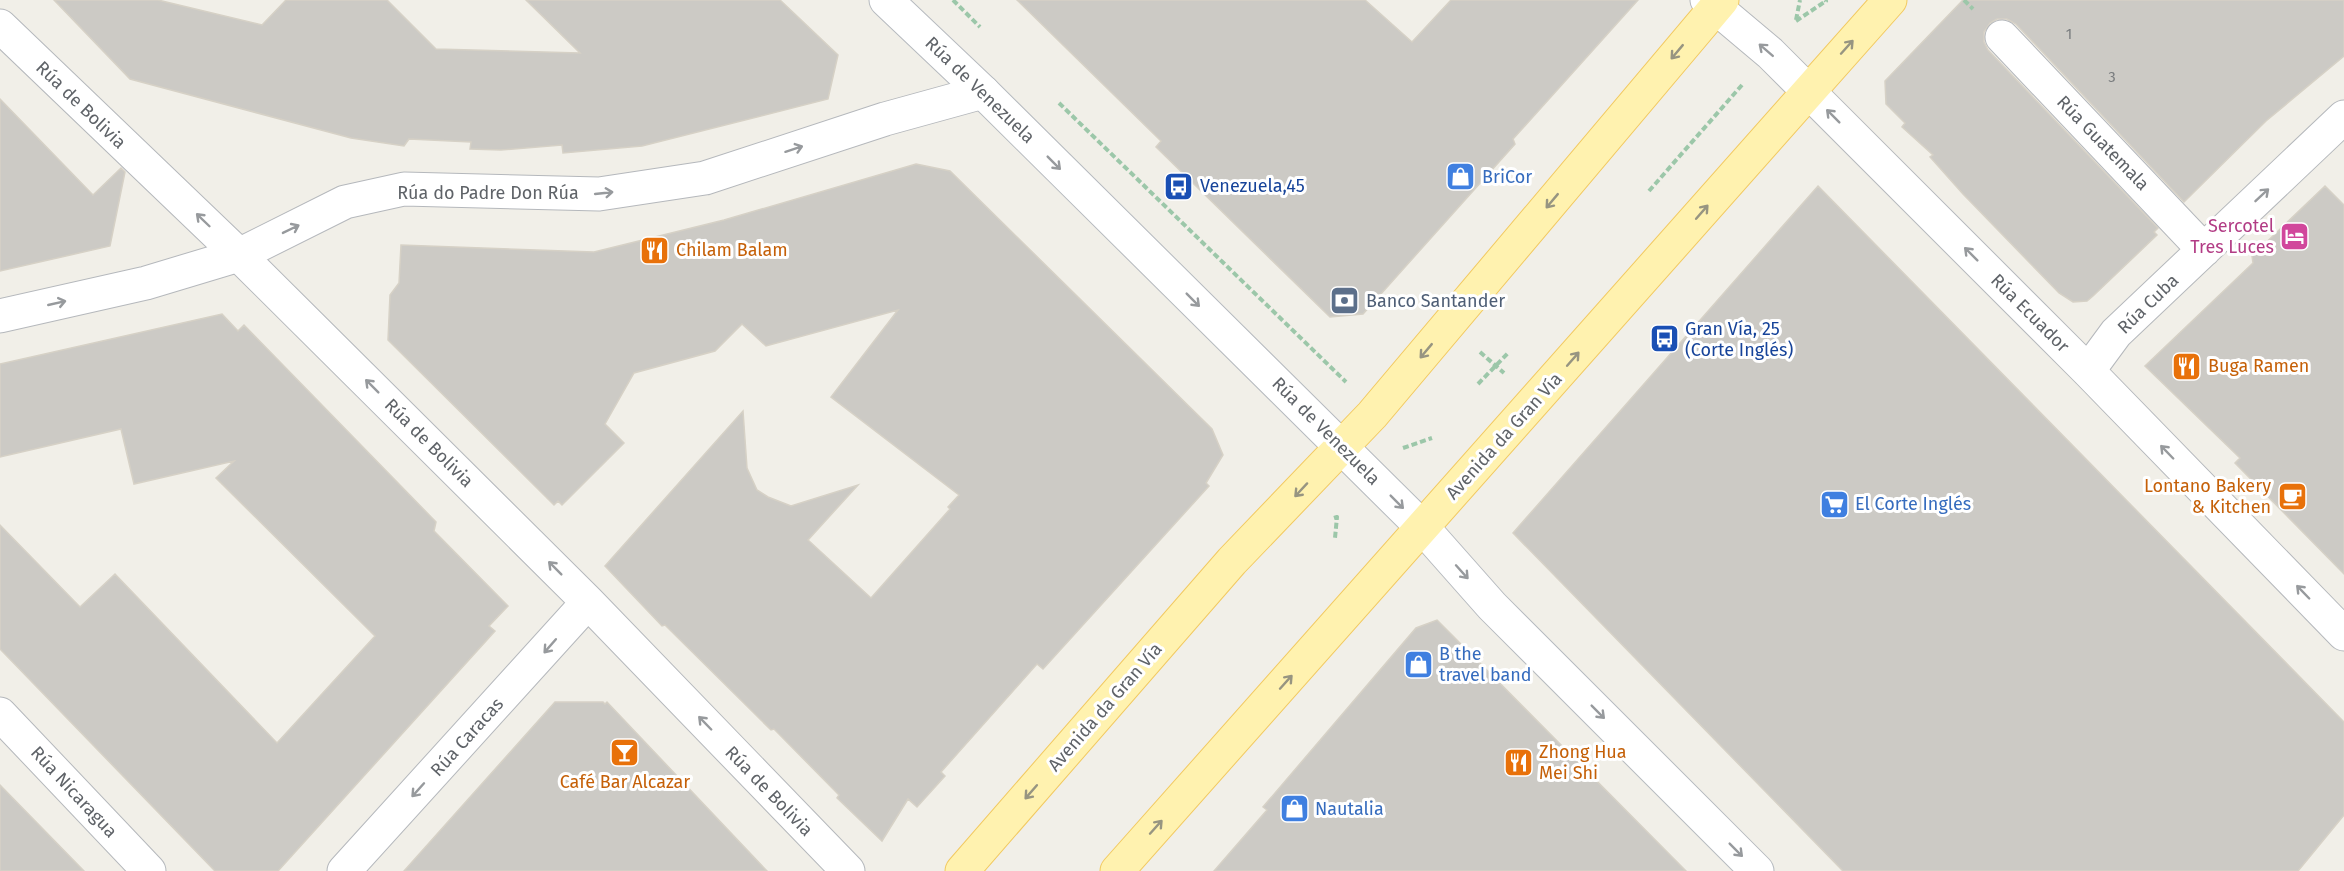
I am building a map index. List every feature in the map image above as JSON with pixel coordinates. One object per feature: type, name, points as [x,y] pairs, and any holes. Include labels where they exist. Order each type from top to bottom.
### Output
[{"type":"main road","name":"Avenida da Gran Vía","points":[[1117,871],[1890,0]]},
{"type":"main road","name":"Avenida da Gran Vía","points":[[962,871],[1232,561],[1372,415],[1715,2]]},
{"type":"street","points":[[6,0],[30,57]]},
{"type":"street","name":"Rúa de Venezuela","points":[[886,0],[983,92],[1423,528],[1492,606],[1757,871]]},
{"type":"street","name":"Rúa Ecuador","points":[[1715,2],[1770,53],[2088,371],[2344,634]]},
{"type":"street","name":"Rúa de Bolivia","points":[[0,26],[239,255],[588,602],[848,871]]},
{"type":"street","name":"Rúa Guatemala","points":[[2002,37],[2204,250]]},
{"type":"street","name":"Rúa do Padre Don Rúa","points":[[0,316],[146,283],[239,255],[345,202],[404,189],[599,194],[705,178],[885,119],[983,92]]},
{"type":"street","name":"Rúa Cuba","points":[[2088,371],[2116,333],[2344,117]]},
{"type":"street","name":"Rúa Caracas","points":[[344,871],[588,602]]},
{"type":"street","name":"Rúa Nicaragua","points":[[0,714],[149,871]]},
{"type":"path","points":[[1800,0],[1795,21],[1826,0]]},
{"type":"path","points":[[1649,191],[1745,81]]},
{"type":"path","points":[[1448,324],[1537,400]]},
{"type":"path","points":[[1478,384],[1497,367],[1508,353]]},
{"type":"path","points":[[1403,448],[1432,438]]},
{"type":"path","points":[[1335,538],[1337,517]]},
{"type":"building","points":[[54,0],[158,0],[262,25],[286,0],[387,0],[436,49],[580,53],[526,0],[780,0],[838,55],[828,99],[642,146],[563,153],[562,145],[501,150],[470,149],[471,142],[409,139],[404,146],[351,138],[130,79]]},
{"type":"building","points":[[1017,0],[1365,0],[1412,42],[1451,0],[1638,0],[1513,139],[1515,144],[1363,314],[1330,317],[1156,147],[1161,141]]},
{"type":"building","points":[[1963,0],[2344,0],[2344,56],[2266,121],[2184,202],[2016,24],[2007,19],[1997,19],[1990,23],[1984,32],[1984,42],[1988,50],[2158,228],[2154,232],[2157,235],[2093,296],[2087,301],[2073,302],[2059,293],[1963,194],[1930,157],[1933,155],[1902,127],[1905,123],[1886,104],[1885,81]]},
{"type":"building","points":[[0,99],[93,195],[121,168],[125,172],[110,246],[0,271]]},
{"type":"building","points":[[916,164],[950,171],[1212,429],[1223,455],[1206,483],[1209,486],[1043,669],[1037,664],[941,772],[945,776],[917,807],[908,799],[882,841],[837,798],[839,795],[774,729],[771,730],[665,625],[662,626],[605,566],[743,411],[747,468],[757,490],[791,506],[858,485],[808,540],[871,598],[950,509],[948,507],[959,495],[831,397],[898,310],[766,346],[742,324],[715,351],[634,373],[605,424],[624,443],[562,505],[558,501],[554,505],[388,340],[390,295],[399,283],[401,245],[594,252],[724,220]]},
{"type":"building","name":"El Corte Inglés","points":[[1818,186],[2344,722],[2344,815],[2298,871],[1843,871],[1513,533]]},
{"type":"building","points":[[2325,186],[2344,205],[2344,574],[2235,463],[2240,458],[2145,366],[2253,263],[2252,256]]},
{"type":"building","points":[[222,314],[238,331],[244,325],[436,522],[434,531],[508,606],[489,626],[495,631],[278,871],[215,871],[0,649],[0,525],[80,607],[115,574],[277,743],[375,636],[216,478],[234,461],[134,484],[121,429],[0,457],[0,364]]},
{"type":"building","points":[[1437,620],[1686,871],[1214,871],[1267,810],[1263,807],[1416,628]]},
{"type":"building","points":[[555,702],[603,702],[605,704],[607,702],[767,871],[404,871]]},
{"type":"building","points":[[0,785],[84,871],[0,871]]},
{"type":"place","name":"BriCor","points":[[1461,177]]},
{"type":"place","name":"Venezuela,45","points":[[1179,186]]},
{"type":"place","name":"Sercotel Tres Luces","points":[[2295,236]]},
{"type":"place","name":"Chilam Balam","points":[[655,250]]},
{"type":"place","name":"Banco Santander","points":[[1345,301]]},
{"type":"place","name":"Gran Vía, 25 (Corte Inglés)","points":[[1664,339]]},
{"type":"place","name":"Buga Ramen","points":[[2187,366]]},
{"type":"place","name":"Lontano Bakery & Kitchen","points":[[2292,496]]},
{"type":"place","name":"El Corte Inglés","points":[[1834,504]]},
{"type":"place","name":"B the travel band","points":[[1418,664]]},
{"type":"place","name":"Café Bar Alcazar","points":[[625,753]]},
{"type":"place","name":"Zhong Hua Mei Shi","points":[[1518,762]]},
{"type":"place","name":"Nautalia","points":[[1294,809]]}]
